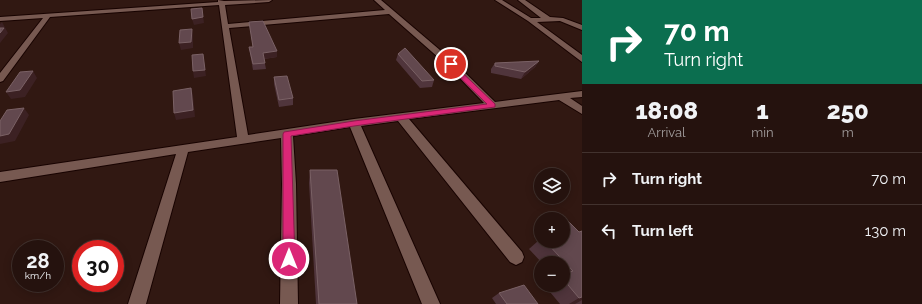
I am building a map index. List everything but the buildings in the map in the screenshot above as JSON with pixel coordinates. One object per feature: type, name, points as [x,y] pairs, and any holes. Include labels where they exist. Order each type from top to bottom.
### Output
[{"type":"street","points":[[0,19],[221,2],[269,0]]},
{"type":"street","points":[[377,0],[451,64],[493,106]]},
{"type":"street","points":[[498,0],[530,20],[582,59]]},
{"type":"street","points":[[522,0],[549,20]]},
{"type":"street","points":[[221,2],[243,141]]},
{"type":"street","points":[[225,26],[391,12]]},
{"type":"street","points":[[0,79],[48,16]]},
{"type":"street","points":[[530,20],[564,20],[582,28]]},
{"type":"street","points":[[0,177],[354,123],[582,94]]},
{"type":"street","points":[[561,97],[582,111]]},
{"type":"street","points":[[401,117],[516,257]]},
{"type":"street","points":[[354,123],[431,304]]},
{"type":"street","points":[[287,134],[289,304]]},
{"type":"street","points":[[137,304],[183,150]]},
{"type":"route","points":[[289,259],[287,134],[354,123],[493,106],[451,64]]}]
